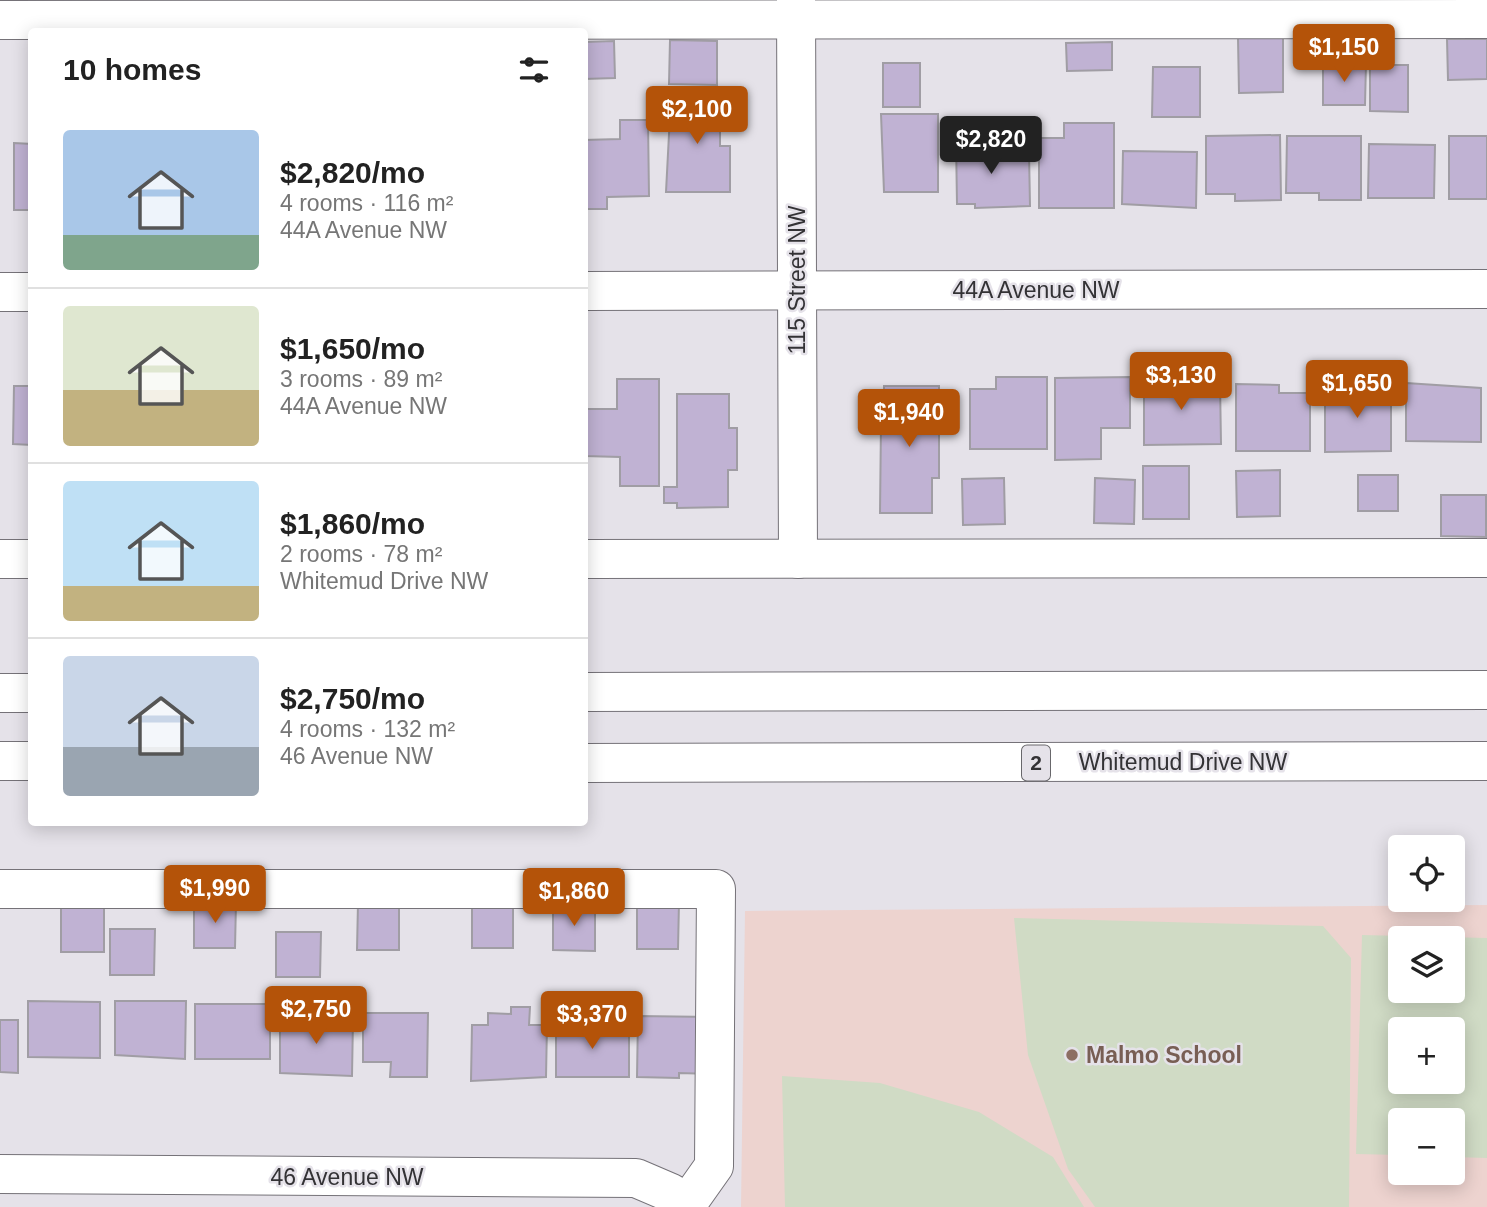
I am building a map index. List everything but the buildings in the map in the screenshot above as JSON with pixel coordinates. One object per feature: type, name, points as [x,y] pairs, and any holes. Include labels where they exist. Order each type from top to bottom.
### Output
[{"type":"main road","points":[[0,20],[521,10],[1487,19]]},
{"type":"main road","name":"115 Street NW","points":[[796,11],[798,559]]},
{"type":"main road","name":"44A Avenue NW","points":[[588,291],[1487,289]]},
{"type":"main road","points":[[0,292],[28,292]]},
{"type":"main road","points":[[588,559],[1487,558]]},
{"type":"main road","points":[[0,559],[28,559]]},
{"type":"main road","points":[[588,692],[1487,690]]},
{"type":"main road","points":[[0,693],[28,693]]},
{"type":"main road","points":[[0,761],[28,761]]},
{"type":"main road","name":"Whitemud Drive NW","points":[[588,763],[1487,761]]},
{"type":"main road","points":[[0,889],[716,889],[714,1166],[685,1207]]},
{"type":"main road","name":"46 Avenue NW","points":[[0,1174],[428,1192],[636,1178],[671,1193],[685,1207]]},
{"type":"shaded area","name":"Malmo School","points":[[1465,905],[1487,905],[1487,1207],[741,1207],[745,911],[1388,906],[1388,912],[1465,912]]},
{"type":"green space","points":[[1014,918],[1323,926],[1351,958],[1349,1207],[1095,1207],[1068,1169],[1028,1055]]},
{"type":"green space","points":[[1362,935],[1388,936],[1388,1003],[1465,1003],[1465,937],[1487,938],[1487,1158],[1465,1157],[1465,1108],[1388,1108],[1388,1155],[1356,1154]]},
{"type":"green space","points":[[782,1076],[880,1083],[979,1112],[1053,1157],[1084,1207],[785,1207]]},
{"type":"place","name":"Malmo School","points":[[1072,1055]]}]
